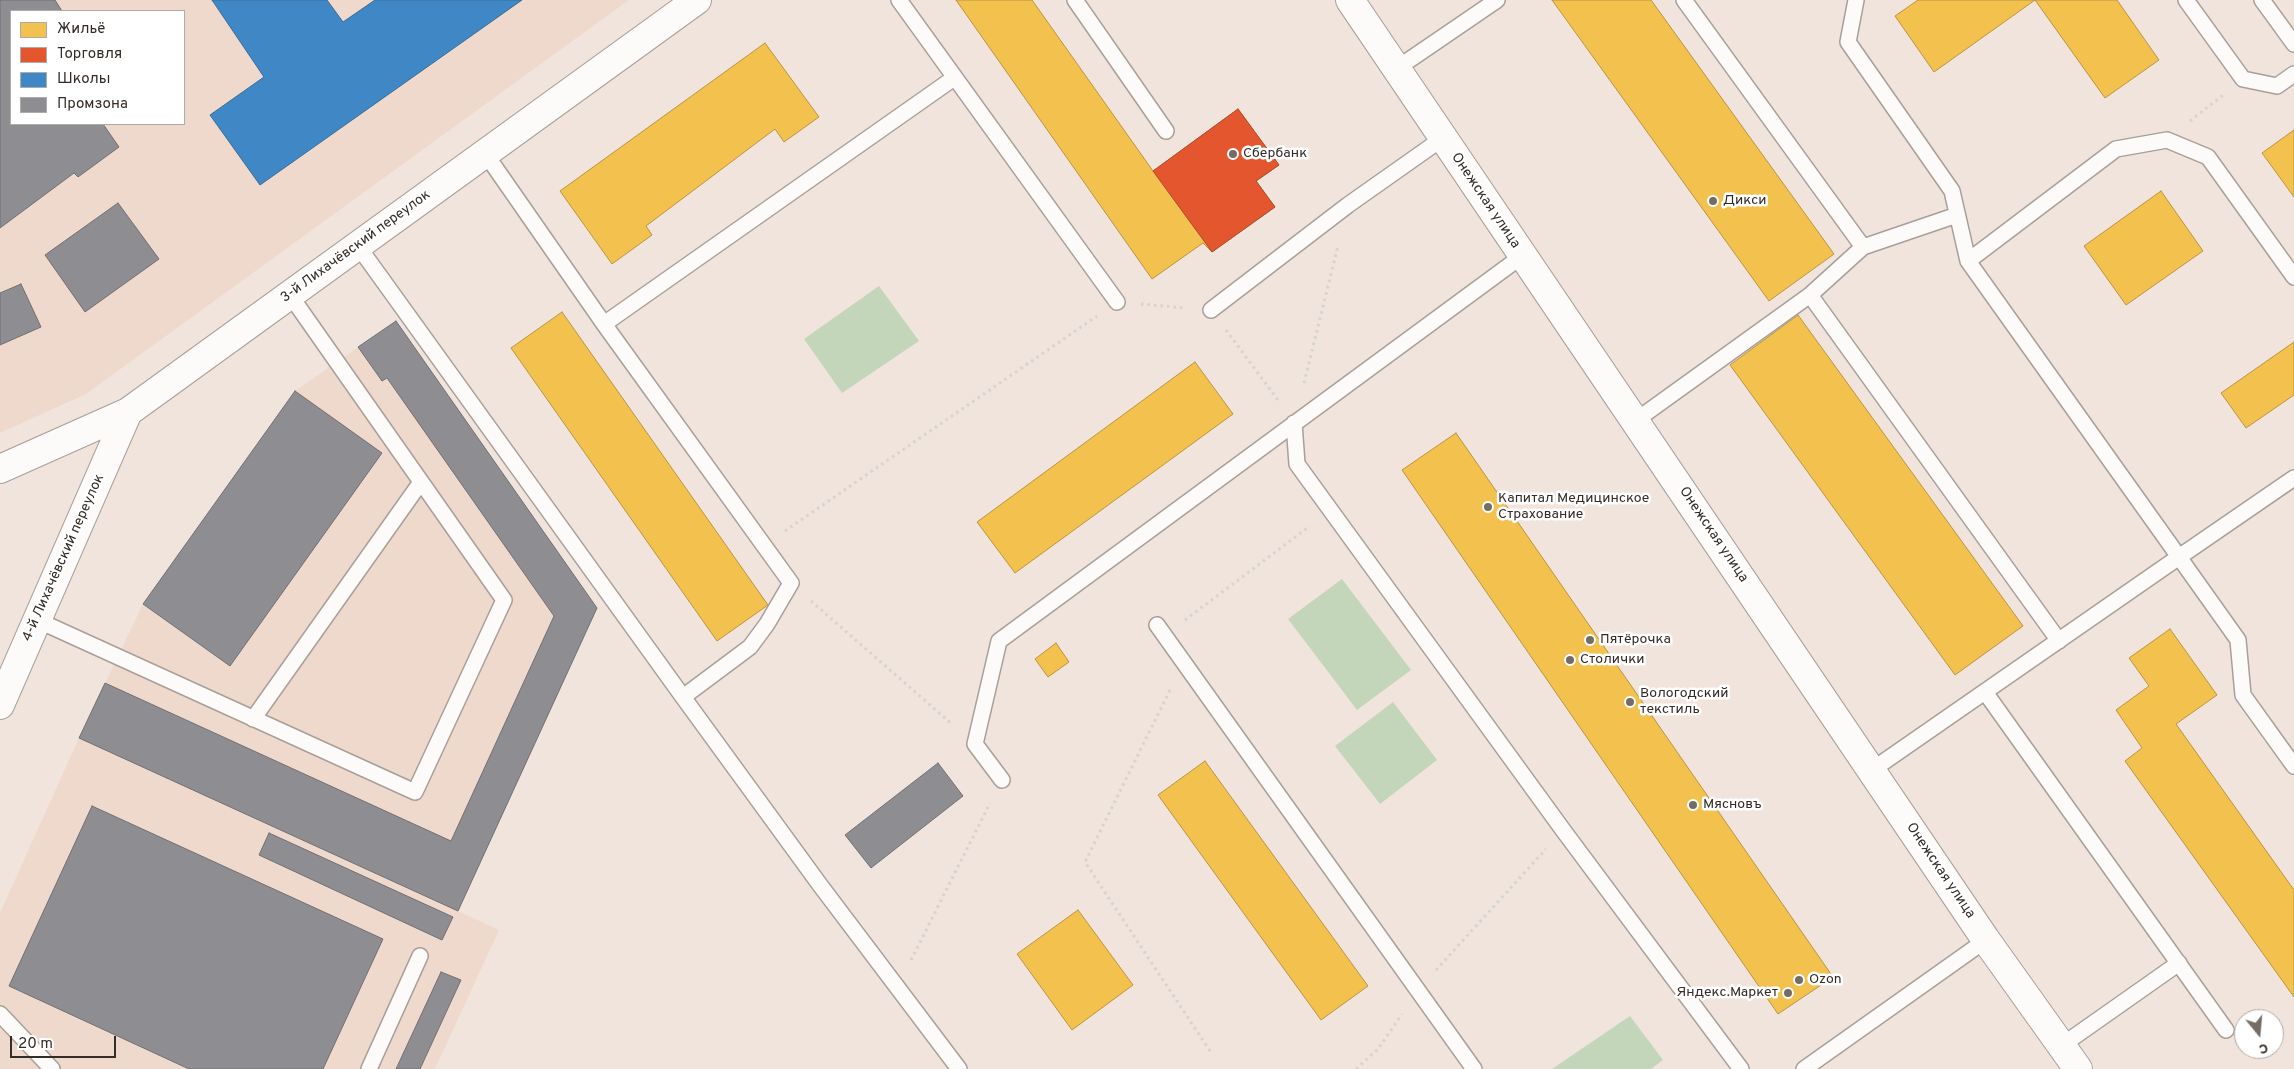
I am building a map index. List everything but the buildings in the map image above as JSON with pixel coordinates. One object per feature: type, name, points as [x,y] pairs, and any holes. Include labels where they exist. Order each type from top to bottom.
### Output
[{"type":"main road","name":"3-й Лихачёвский переулок","points":[[0,469],[128,412],[697,0]]},
{"type":"main road","name":"Онежская улица","points":[[1350,0],[1986,940],[2078,1069]]},
{"type":"main road","name":"4-й Лихачёвский переулок","points":[[0,705],[128,412]]},
{"type":"lane","points":[[899,0],[1117,302]]},
{"type":"lane","points":[[1075,0],[1166,131]]},
{"type":"lane","points":[[1396,69],[1497,0]]},
{"type":"lane","points":[[1684,0],[1863,247]]},
{"type":"lane","points":[[1856,0],[1848,42],[1952,191],[1968,261],[2238,640],[2244,695],[2294,766]]},
{"type":"lane","points":[[2186,0],[2242,79],[2277,86],[2294,74]]},
{"type":"lane","points":[[2262,0],[2294,44]]},
{"type":"lane","points":[[604,324],[954,78]]},
{"type":"lane","points":[[1212,310],[1348,205],[1443,138]]},
{"type":"lane","points":[[1968,261],[2116,149],[2167,140],[2208,157],[2294,277]]},
{"type":"lane","points":[[486,153],[604,324],[791,583],[767,624],[750,647],[683,697]]},
{"type":"lane","points":[[1635,421],[1810,295],[1863,247],[1957,215]]},
{"type":"lane","points":[[358,246],[683,697],[959,1069]]},
{"type":"lane","points":[[1002,780],[975,744],[999,641],[1522,256]]},
{"type":"lane","points":[[37,620],[415,792],[504,600],[290,295]]},
{"type":"lane","points":[[1810,295],[2058,641]]},
{"type":"lane","points":[[1294,423],[1297,464],[1563,830],[1741,1069]]},
{"type":"lane","points":[[1872,770],[2294,478]]},
{"type":"lane","points":[[254,718],[421,482]]},
{"type":"lane","points":[[1161,630],[1474,1069]]},
{"type":"lane","points":[[1985,692],[2226,1030]]},
{"type":"lane","points":[[1804,1069],[1986,940]]},
{"type":"lane","points":[[369,1069],[420,956]]},
{"type":"lane","points":[[2061,1046],[2179,964]]},
{"type":"lane","points":[[0,1014],[52,1069]]},
{"type":"path","points":[[2167,140],[2242,79]]},
{"type":"path","points":[[1294,423],[1348,205]]},
{"type":"path","points":[[764,546],[1117,302],[1212,310],[1294,423]]},
{"type":"path","points":[[1161,630],[1331,511]]},
{"type":"path","points":[[791,583],[975,744]]},
{"type":"path","points":[[1184,663],[1085,862],[1210,1051]]},
{"type":"path","points":[[897,987],[1002,780]]},
{"type":"path","points":[[1356,1069],[1378,1049],[1418,989],[1563,830]]},
{"type":"shaded area","points":[[0,0],[629,0],[86,394],[0,433]]},
{"type":"shaded area","points":[[396,321],[597,608],[458,911],[499,930],[435,1069],[0,1069],[0,913],[79,738],[143,604],[295,391]]},
{"type":"green space","points":[[879,286],[919,341],[842,393],[804,339]]},
{"type":"green space","points":[[1342,579],[1411,670],[1357,710],[1288,619]]},
{"type":"green space","points":[[1393,702],[1437,760],[1380,804],[1335,746]]},
{"type":"green space","points":[[1630,1016],[1663,1060],[1651,1069],[1552,1069]]},
{"type":"place","name":"Сбербанк","points":[[1233,154]]},
{"type":"place","name":"Дикси","points":[[1713,201]]},
{"type":"place","name":"Капитал Медицинское Страхование","points":[[1488,507]]},
{"type":"place","name":"Пятёрочка","points":[[1590,640]]},
{"type":"place","name":"Столички","points":[[1570,660]]},
{"type":"place","name":"Вологодский текстиль","points":[[1630,702]]},
{"type":"place","name":"Мясновъ","points":[[1693,805]]},
{"type":"place","name":"Ozon","points":[[1799,980]]},
{"type":"place","name":"Яндекс.Маркет","points":[[1788,993]]}]
